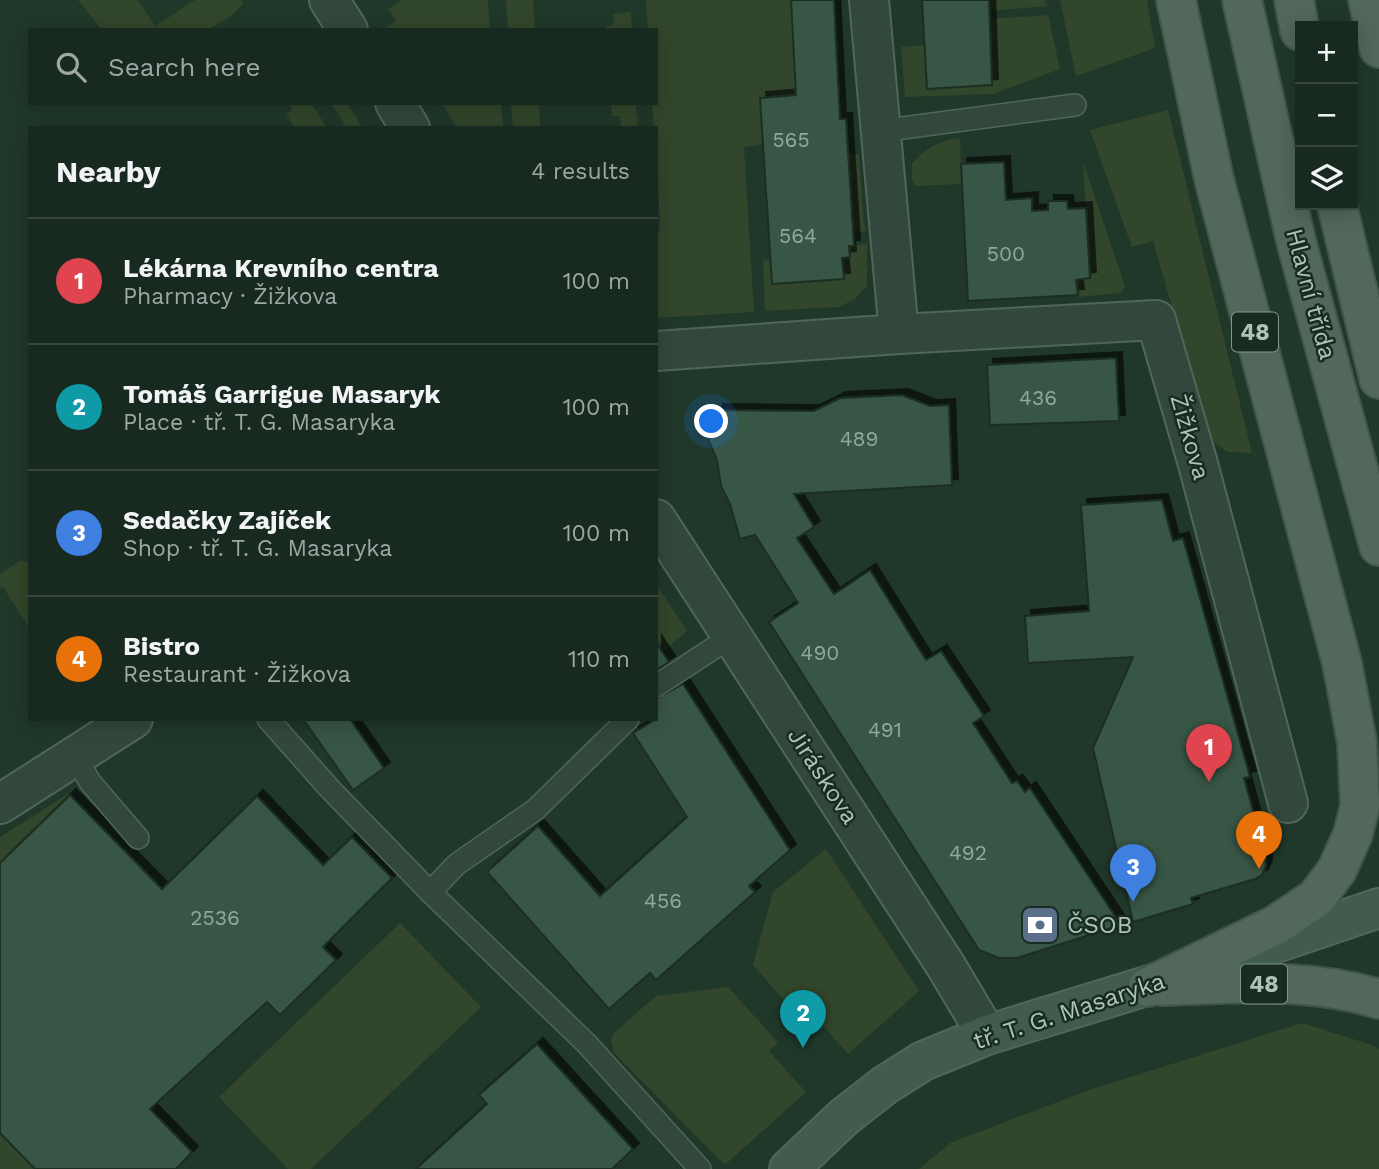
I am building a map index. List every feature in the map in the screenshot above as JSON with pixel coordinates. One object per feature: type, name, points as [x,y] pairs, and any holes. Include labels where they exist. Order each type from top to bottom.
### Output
[{"type":"main road","name":"48","points":[[1148,987],[1276,925],[1316,898],[1337,870],[1353,834],[1360,806],[1357,742],[1342,663],[1214,179],[1176,0]]},
{"type":"main road","name":"Hlavní třída","points":[[1242,0],[1296,241],[1379,546]]},
{"type":"main road","points":[[1294,0],[1298,21]]},
{"type":"main road","points":[[1368,0],[1379,48]]},
{"type":"main road","points":[[1338,210],[1379,379]]},
{"type":"main road","name":"48","points":[[1342,663],[1379,758]]},
{"type":"main road","name":"48","points":[[1148,987],[1313,984],[1379,999]]},
{"type":"street","points":[[329,0],[347,28]]},
{"type":"street","points":[[869,0],[899,334]]},
{"type":"street","points":[[395,105],[409,126]]},
{"type":"street","name":"Žižkova","points":[[658,351],[1156,320],[1198,464],[1288,803]]},
{"type":"street","name":"Jiráskova","points":[[658,522],[939,955],[987,1035]]},
{"type":"street","points":[[0,804],[130,721]]},
{"type":"street","name":"tř. T. G. Masaryka","points":[[789,1169],[844,1117],[885,1085],[923,1061],[987,1035],[1148,987],[1379,908]]},
{"type":"lane","points":[[880,131],[1075,105]]},
{"type":"lane","points":[[658,685],[732,636]]},
{"type":"lane","points":[[270,721],[330,789],[430,892],[587,1044],[701,1169]]},
{"type":"lane","points":[[430,892],[457,864],[535,810],[626,721]]},
{"type":"lane","points":[[75,756],[90,782],[138,838]]},
{"type":"green space","points":[[78,0],[138,0],[155,26],[195,0],[241,0],[243,4],[231,16],[211,28],[100,28]]},
{"type":"green space","points":[[402,0],[488,0],[490,28],[388,28],[396,21],[388,9]]},
{"type":"green space","points":[[506,0],[533,0],[535,28],[508,28]]},
{"type":"green space","points":[[646,0],[791,0],[796,95],[760,98],[763,144],[744,147],[754,312],[658,318],[658,126],[654,126],[652,105],[658,105],[658,28],[648,28]]},
{"type":"green space","points":[[987,0],[1045,0],[1047,6],[988,11]]},
{"type":"green space","points":[[1060,0],[1147,0],[1155,48],[1076,76]]},
{"type":"green space","points":[[631,12],[632,28],[606,28],[614,25],[613,14]]},
{"type":"green space","points":[[1048,15],[1060,69],[993,94],[905,97],[901,47],[925,45],[927,89],[991,85],[988,19]]},
{"type":"green space","points":[[289,105],[312,105],[326,126],[294,126],[286,114],[292,110]]},
{"type":"green space","points":[[332,105],[348,105],[362,126],[346,126]]},
{"type":"green space","points":[[443,105],[501,105],[503,126],[456,126]]},
{"type":"green space","points":[[511,105],[539,105],[540,126],[513,126]]},
{"type":"green space","points":[[611,105],[636,105],[638,126],[621,126],[620,116],[612,116]]},
{"type":"green space","points":[[1168,110],[1252,453],[1228,452],[1210,440],[1153,241],[1132,247],[1090,130]]},
{"type":"green space","points":[[960,138],[962,184],[916,186],[912,181],[912,163],[934,146]]},
{"type":"green space","points":[[848,154],[859,154],[864,225],[867,231],[848,233]]},
{"type":"green space","points":[[1083,162],[1125,286],[1121,293],[1078,297],[1076,280],[1090,278]]},
{"type":"green space","points":[[867,244],[867,286],[855,299],[839,307],[765,311],[763,260],[844,278],[842,258],[849,246]]},
{"type":"green space","points":[[20,561],[28,562],[28,626],[3,587],[0,588],[0,574]]},
{"type":"green space","points":[[658,587],[687,631],[658,656],[658,652],[663,648],[658,641]]},
{"type":"green space","points":[[70,795],[0,863],[0,837]]},
{"type":"green space","points":[[826,849],[919,991],[848,1054],[811,1012],[801,1020],[753,965],[773,892]]},
{"type":"green space","points":[[400,923],[481,1007],[311,1169],[288,1169],[219,1097]]},
{"type":"green space","points":[[728,987],[778,1042],[769,1051],[806,1092],[725,1165],[614,1053],[611,1039],[615,1032],[656,996]]},
{"type":"green space","points":[[1302,1023],[1379,1049],[1379,1169],[919,1169],[950,1143],[1089,1090]]},
{"type":"green space","points":[[0,1133],[35,1169],[0,1169]]},
{"type":"building","points":[[791,0],[834,0],[840,119],[846,119],[854,246],[849,246],[850,257],[842,258],[844,279],[772,284],[760,98],[796,95]]},
{"type":"building","points":[[922,0],[989,0],[992,85],[927,89]]},
{"type":"building","points":[[1004,162],[1006,200],[1032,198],[1032,211],[1048,210],[1048,201],[1067,201],[1068,209],[1086,208],[1090,278],[1076,280],[1078,295],[968,301],[961,164]]},
{"type":"building","points":[[1116,358],[1119,421],[990,425],[987,365]]},
{"type":"building","points":[[902,395],[930,406],[949,405],[952,485],[794,494],[814,527],[797,538],[834,594],[870,570],[926,660],[941,651],[984,716],[973,723],[1012,783],[1017,781],[1025,792],[1030,788],[1121,925],[1017,958],[999,958],[979,950],[769,622],[798,603],[755,535],[740,539],[730,504],[721,486],[717,460],[708,439],[717,410],[814,411],[840,398]]},
{"type":"building","points":[[1162,500],[1173,541],[1183,538],[1250,777],[1244,778],[1266,866],[1262,875],[1255,879],[1191,898],[1193,904],[1133,922],[1093,748],[1133,657],[1028,663],[1025,616],[1089,611],[1081,505]]},
{"type":"building","points":[[658,645],[669,662],[658,669]]},
{"type":"building","points":[[683,684],[790,850],[749,886],[755,892],[656,980],[650,973],[609,1009],[487,872],[538,826],[600,896],[687,817],[633,733],[653,721],[658,721],[658,698]]},
{"type":"building","points":[[304,721],[351,721],[384,768],[353,790]]},
{"type":"building","points":[[70,795],[162,889],[257,796],[323,865],[352,837],[392,878],[323,947],[336,960],[280,1015],[267,1002],[150,1109],[192,1152],[176,1169],[35,1169],[0,1133],[0,863]]},
{"type":"building","points":[[537,1044],[633,1149],[612,1169],[416,1169],[487,1104],[479,1095]]},
{"type":"place","name":"Lékárna Krevního centra","points":[[1209,782]]},
{"type":"place","name":"Bistro","points":[[1259,869]]},
{"type":"place","name":"Sedačky Zajíček","points":[[1133,902]]},
{"type":"place","name":"ČSOB","points":[[1040,925]]},
{"type":"place","name":"Tomáš Garrigue Masaryk","points":[[803,1048]]}]
